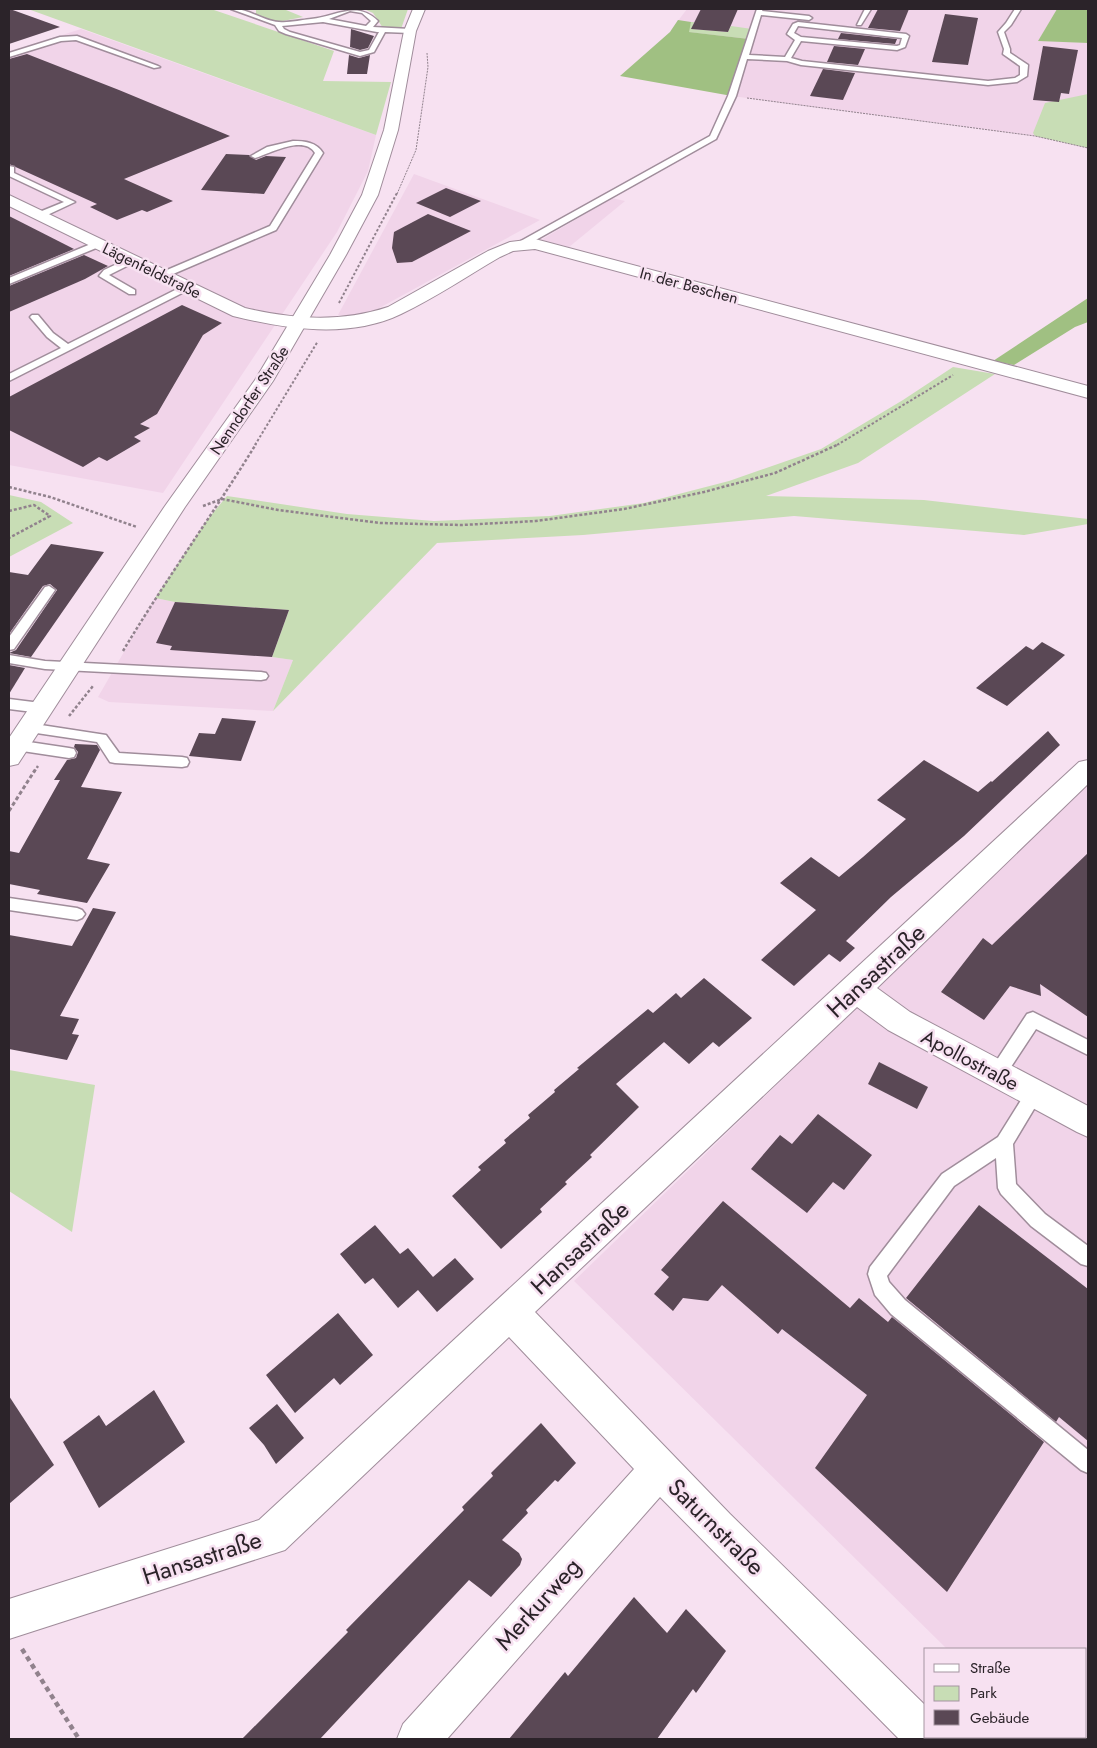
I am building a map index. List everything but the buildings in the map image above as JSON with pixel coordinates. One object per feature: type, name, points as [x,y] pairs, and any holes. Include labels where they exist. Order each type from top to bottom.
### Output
[{"type":"street","name":"Nenndorfer Straße","points":[[15,744],[175,506],[264,381],[300,322],[370,195],[391,130],[410,31],[419,9]]},
{"type":"street","name":"Lägenfeldstraße","points":[[9,200],[239,312],[282,321],[300,322]]},
{"type":"street","name":"In der Beschen","points":[[300,322],[361,321],[394,311],[494,254],[522,244],[549,246],[1088,392]]},
{"type":"street","name":"Hansastraße","points":[[14,1631],[271,1536],[511,1313],[1088,769]]},
{"type":"street","name":"Apollostraße","points":[[856,989],[899,1022],[1088,1122]]},
{"type":"street","name":"Saturnstraße","points":[[511,1313],[659,1470],[924,1734]]},
{"type":"street","name":"Merkurweg","points":[[418,1739],[659,1470]]},
{"type":"lane","points":[[234,9],[278,24],[323,20],[368,28],[410,31]]},
{"type":"lane","points":[[323,20],[340,11],[359,9],[366,12],[375,21],[368,28]]},
{"type":"lane","points":[[859,24],[868,9]]},
{"type":"lane","points":[[743,57],[787,59],[802,63],[966,81],[1006,82],[1017,80],[1023,76],[1024,65],[1006,54],[1007,49],[1001,32],[1009,24],[1018,9]]},
{"type":"lane","points":[[522,244],[713,137],[732,96],[759,11],[904,29],[908,32],[903,46],[891,48],[799,39],[790,34],[795,25],[798,24],[906,36]]},
{"type":"lane","points":[[278,24],[280,30],[288,33],[334,48],[360,54],[372,51],[384,30]]},
{"type":"lane","points":[[9,55],[60,39],[78,38],[156,67]]},
{"type":"lane","points":[[787,59],[799,39]]},
{"type":"lane","points":[[163,275],[273,228],[319,154],[316,148],[311,145],[293,143],[270,148],[255,156]]},
{"type":"lane","points":[[9,168],[12,169],[10,174],[71,202],[40,215]]},
{"type":"lane","points":[[9,281],[98,244]]},
{"type":"lane","points":[[132,260],[107,272],[104,276],[132,292]]},
{"type":"lane","points":[[9,378],[187,287]]},
{"type":"lane","points":[[35,316],[50,335],[68,348]]},
{"type":"lane","points":[[9,364],[22,371]]},
{"type":"lane","points":[[9,646],[49,590]]},
{"type":"lane","points":[[9,659],[68,666],[260,676]]},
{"type":"lane","points":[[9,704],[41,708]]},
{"type":"lane","points":[[15,744],[101,738],[115,758],[182,762]]},
{"type":"lane","points":[[15,744],[68,753]]},
{"type":"lane","points":[[9,904],[77,914]]},
{"type":"lane","points":[[997,1074],[1033,1019],[1088,1048]]},
{"type":"lane","points":[[1034,1094],[1004,1143],[948,1180],[877,1274],[882,1288],[898,1307],[1088,1463]]},
{"type":"lane","points":[[1004,1143],[1007,1188],[1038,1220],[1088,1257]]},
{"type":"path","points":[[732,96],[1034,136],[1088,148]]},
{"type":"path","points":[[112,668],[155,598],[222,499],[328,323]]},
{"type":"path","points":[[175,506],[188,508],[204,506],[222,499],[278,510],[380,523],[462,526],[536,521],[624,510],[704,492],[775,473],[841,443],[976,361]]},
{"type":"path","points":[[9,487],[50,497],[157,534]]},
{"type":"path","points":[[9,511],[34,505],[50,516],[9,538]]},
{"type":"path","points":[[14,1631],[79,1739]]},
{"type":"shaded area","points":[[687,9],[1057,9],[1039,40],[1088,43],[1088,148],[1035,136],[732,96],[671,30]]},
{"type":"shaded area","points":[[81,29],[376,135],[368,171],[337,232],[163,493],[9,465],[9,52]]},
{"type":"shaded area","points":[[414,174],[540,220],[372,312],[360,316],[338,315]]},
{"type":"shaded area","points":[[612,198],[625,201],[569,247],[541,240]]},
{"type":"shaded area","points":[[155,598],[175,602],[289,610],[272,657],[293,660],[273,711],[109,702],[98,697]]},
{"type":"shaded area","points":[[1088,784],[1088,1739],[1036,1738],[1087,1738],[1087,1648],[946,1648],[574,1281]]},
{"type":"green space","points":[[28,9],[211,9],[334,51],[323,81],[391,82],[376,135]]},
{"type":"green space","points":[[256,9],[290,9],[286,10],[303,17],[273,23],[256,15]]},
{"type":"green space","points":[[364,9],[408,9],[401,29],[383,28],[373,13]]},
{"type":"green space","points":[[1057,9],[1088,9],[1088,43],[1038,41]]},
{"type":"green space","points":[[678,20],[691,22],[689,32],[749,39],[732,96],[620,76],[670,32]]},
{"type":"green space","points":[[691,22],[694,22],[692,29],[728,32],[731,26],[752,29],[749,39],[688,32]]},
{"type":"green space","points":[[1088,94],[1088,148],[1035,136],[1033,133],[1045,103]]},
{"type":"green space","points":[[1088,298],[1088,322],[1075,327],[1014,365],[993,361]]},
{"type":"green space","points":[[953,367],[995,374],[858,463],[766,496],[924,500],[1088,519],[1088,524],[1024,535],[794,516],[583,535],[437,543],[273,711],[293,660],[272,657],[289,610],[175,602],[155,598],[207,520],[227,496],[347,514],[434,521],[550,516],[644,503],[729,481],[821,449],[903,400]]},
{"type":"green space","points":[[9,495],[41,502],[73,523],[9,557]]},
{"type":"green space","points":[[9,1070],[95,1085],[72,1232],[9,1191]]}]
